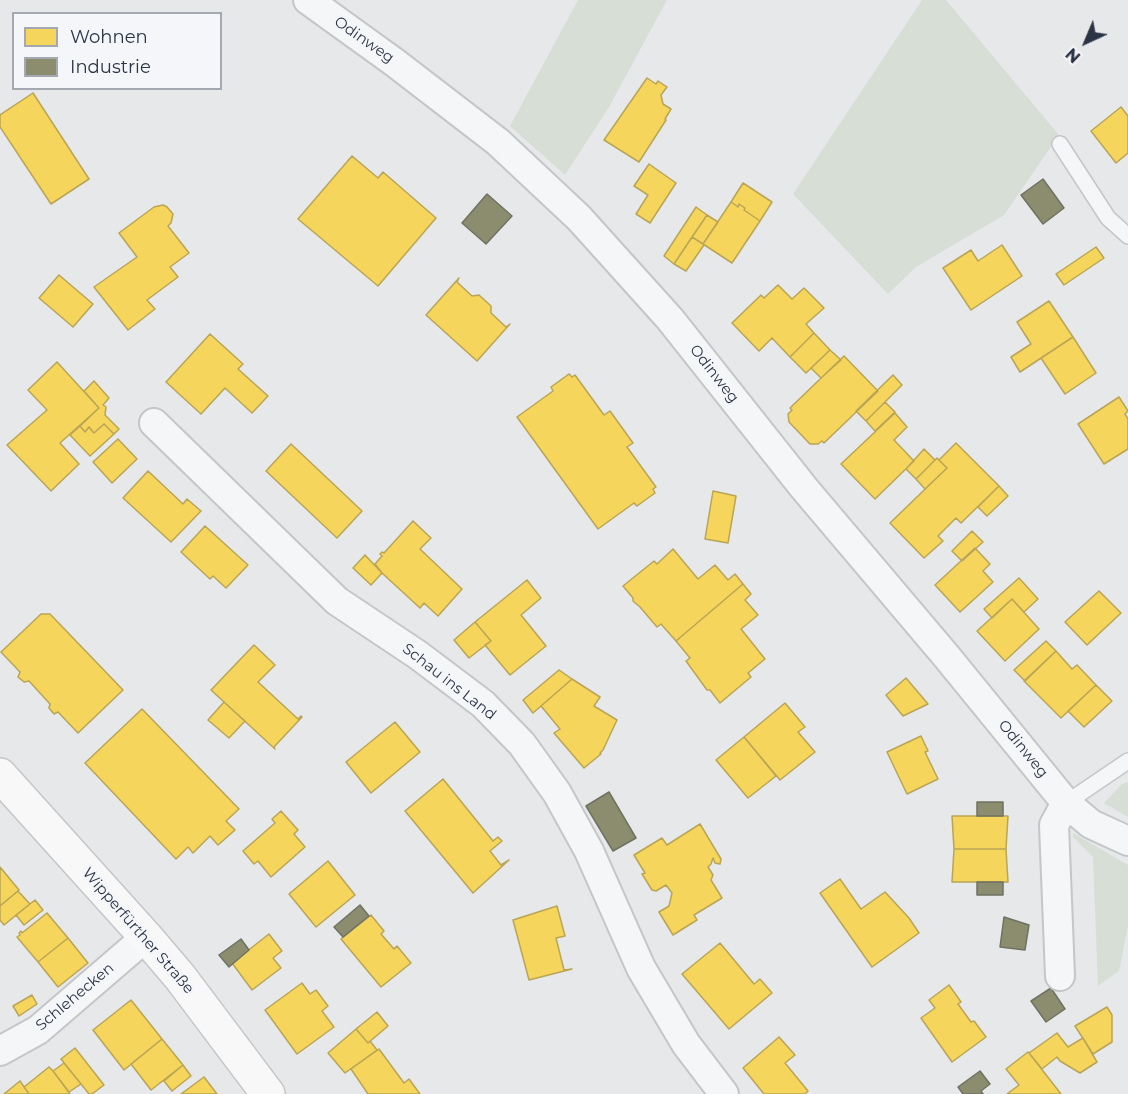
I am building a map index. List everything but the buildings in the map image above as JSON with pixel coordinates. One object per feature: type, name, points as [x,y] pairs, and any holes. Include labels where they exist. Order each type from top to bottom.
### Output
[{"type":"main road","name":"Wipperfürther Straße","points":[[0,775],[180,977],[268,1094]]},
{"type":"street","name":"Odinweg","points":[[308,0],[394,62],[498,142],[579,218],[670,319],[804,488],[947,657],[1066,803],[1092,824],[1128,841]]},
{"type":"street","name":"Schau ins Land","points":[[154,423],[337,601],[418,655],[483,704],[522,744],[557,793],[589,851],[642,968],[686,1044],[724,1094]]},
{"type":"street","points":[[1060,975],[1054,825],[1066,803]]},
{"type":"street","name":"Schlehecken","points":[[0,1051],[38,1029],[146,937]]},
{"type":"lane","points":[[1060,144],[1108,218],[1128,236]]},
{"type":"lane","points":[[1066,803],[1128,761]]},
{"type":"shaded area","points":[[578,0],[667,0],[609,107],[565,175],[510,126]]},
{"type":"shaded area","points":[[922,0],[946,0],[1059,135],[1004,215],[916,267],[888,294],[793,194]]},
{"type":"shaded area","points":[[1128,782],[1128,817],[1104,803],[1122,784]]},
{"type":"shaded area","points":[[1073,833],[1128,865],[1128,925],[1119,971],[1098,986],[1093,857],[1073,837]]}]
